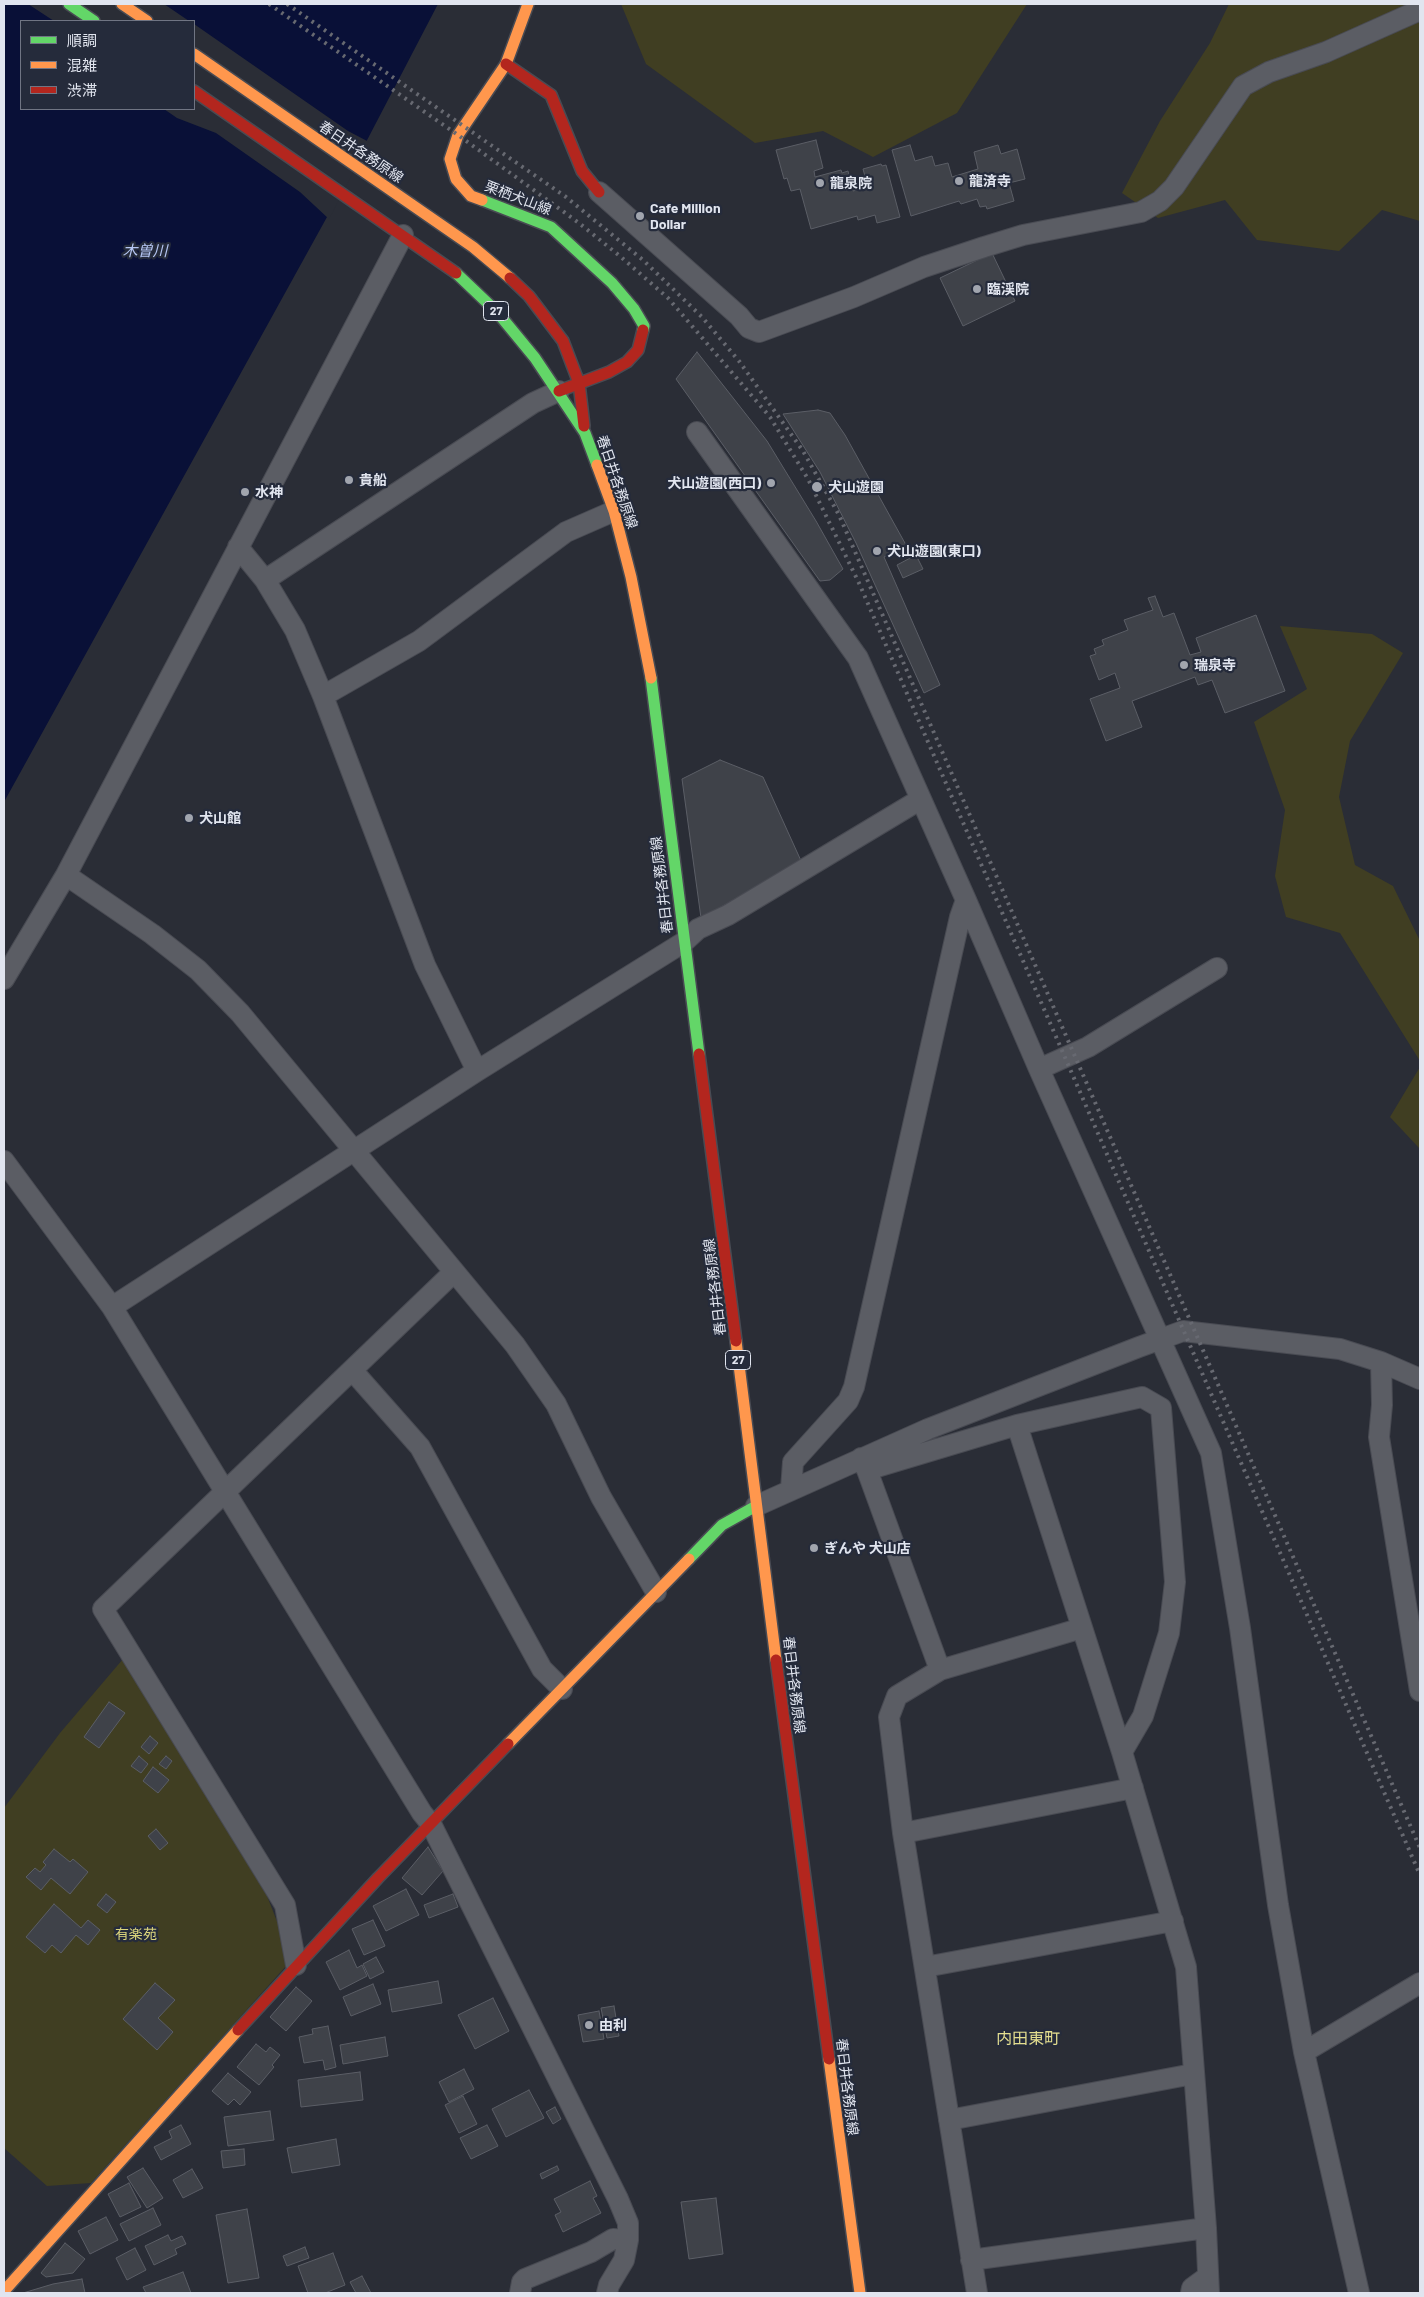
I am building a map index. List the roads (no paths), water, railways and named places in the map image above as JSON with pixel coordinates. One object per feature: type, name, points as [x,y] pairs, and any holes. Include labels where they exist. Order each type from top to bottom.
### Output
[{"type":"main road","points":[[68,4],[92,20]]},
{"type":"main road","points":[[122,4],[146,20]]},
{"type":"main road","name":"栗栖犬山線","points":[[528,4],[506,64],[458,135],[450,158],[456,179],[470,196],[551,227],[612,283],[634,309],[644,326],[642,341],[638,350],[620,366],[559,391]]},
{"type":"main road","name":"春日井各務原線","points":[[195,55],[389,196],[472,246],[529,296],[563,341],[579,383],[585,433]]},
{"type":"main road","points":[[506,64],[529,78],[551,96],[561,117],[570,148],[582,171],[599,192]]},
{"type":"main road","name":"春日井各務原線","points":[[195,92],[377,218],[402,228],[456,273],[498,313],[559,391],[585,433],[614,511],[631,577],[650,668],[684,942],[721,1213],[756,1506],[860,2293]]},
{"type":"main road","points":[[4,2290],[296,1965],[431,1824],[722,1525],[756,1506]]},
{"type":"street","points":[[599,192],[739,316],[749,328],[759,332],[854,298],[924,267],[984,247],[1023,235],[1141,212],[1160,201],[1174,187],[1243,86],[1270,72],[1326,52],[1420,10]]},
{"type":"street","points":[[4,979],[66,875],[402,228]]},
{"type":"street","points":[[266,580],[534,403],[559,391]]},
{"type":"street","points":[[697,432],[858,658],[966,900],[1038,1069],[1212,1453],[1240,1628],[1278,1905],[1304,2052],[1359,2293]]},
{"type":"street","points":[[323,696],[419,641],[566,532],[614,511]]},
{"type":"street","points":[[238,546],[266,580],[295,630],[323,696],[425,965],[477,1071]]},
{"type":"street","points":[[112,1307],[477,1071],[684,942],[698,929],[728,915],[921,799]]},
{"type":"street","points":[[66,875],[152,934],[198,970],[240,1012],[515,1345],[556,1404],[602,1497],[656,1592]]},
{"type":"street","points":[[791,1489],[793,1462],[848,1401],[854,1387],[960,917],[966,900]]},
{"type":"street","points":[[1038,1069],[1088,1047],[1217,968]]},
{"type":"street","points":[[4,1161],[112,1307],[226,1490],[422,1813],[431,1824],[618,2199],[628,2223],[628,2240],[624,2260],[609,2285],[607,2293]]},
{"type":"street","points":[[296,1965],[285,1905],[103,1609],[454,1272]]},
{"type":"street","points":[[864,1464],[946,1422],[1183,1331],[1340,1349],[1381,1362],[1420,1379]]},
{"type":"street","points":[[1381,1362],[1382,1405],[1379,1437],[1420,1691]]},
{"type":"street","points":[[352,1370],[420,1447],[542,1668],[562,1689]]},
{"type":"street","points":[[756,1506],[791,1489],[864,1464],[1017,1425],[1142,1397],[1161,1408],[1175,1582],[1169,1633],[1143,1716],[1122,1752]]},
{"type":"street","points":[[1017,1425],[1122,1752],[1186,1967],[1206,2228],[1208,2285],[1192,2288],[1191,2293]]},
{"type":"street","points":[[864,1464],[940,1670]]},
{"type":"street","points":[[977,2293],[902,1833],[889,1717],[897,1696],[940,1670],[1082,1628]]},
{"type":"street","points":[[902,1833],[1133,1788]]},
{"type":"street","points":[[925,1967],[1173,1921]]},
{"type":"street","points":[[1304,2052],[1420,1983]]},
{"type":"street","points":[[950,2120],[1193,2074]]},
{"type":"street","points":[[971,2260],[1206,2228]]},
{"type":"street","points":[[520,2293],[522,2282],[525,2279],[591,2252],[613,2239],[628,2240]]},
{"type":"water","name":"木曽川","points":[[4,4],[438,4],[327,217],[4,802]]},
{"type":"railway","points":[[269,4],[458,135],[579,223],[621,257],[668,298],[770,417],[808,479],[859,583],[1420,1875]]},
{"type":"railway","points":[[287,4],[566,197],[643,260],[702,317],[739,361],[803,451],[839,515],[1420,1848]]},
{"type":"place","name":"龍済寺","points":[[959,181]]},
{"type":"place","name":"龍泉院","points":[[820,183]]},
{"type":"place","name":"Cafe Million Dollar","points":[[640,216]]},
{"type":"place","name":"臨渓院","points":[[977,289]]},
{"type":"place","name":"貴船","points":[[349,480]]},
{"type":"place","name":"犬山遊園(西口)","points":[[771,483]]},
{"type":"place","name":"犬山遊園","points":[[817,487]]},
{"type":"place","name":"水神","points":[[245,492]]},
{"type":"place","name":"犬山遊園(東口)","points":[[877,551]]},
{"type":"place","name":"瑞泉寺","points":[[1184,665]]},
{"type":"place","name":"犬山館","points":[[189,818]]},
{"type":"place","name":"ぎんや 犬山店","points":[[814,1548]]},
{"type":"place","name":"由利","points":[[589,2025]]},
{"type":"district","name":"内田東町","points":[[1028,2039]]},
{"type":"park label","name":"有楽苑","points":[[136,1934]]}]
